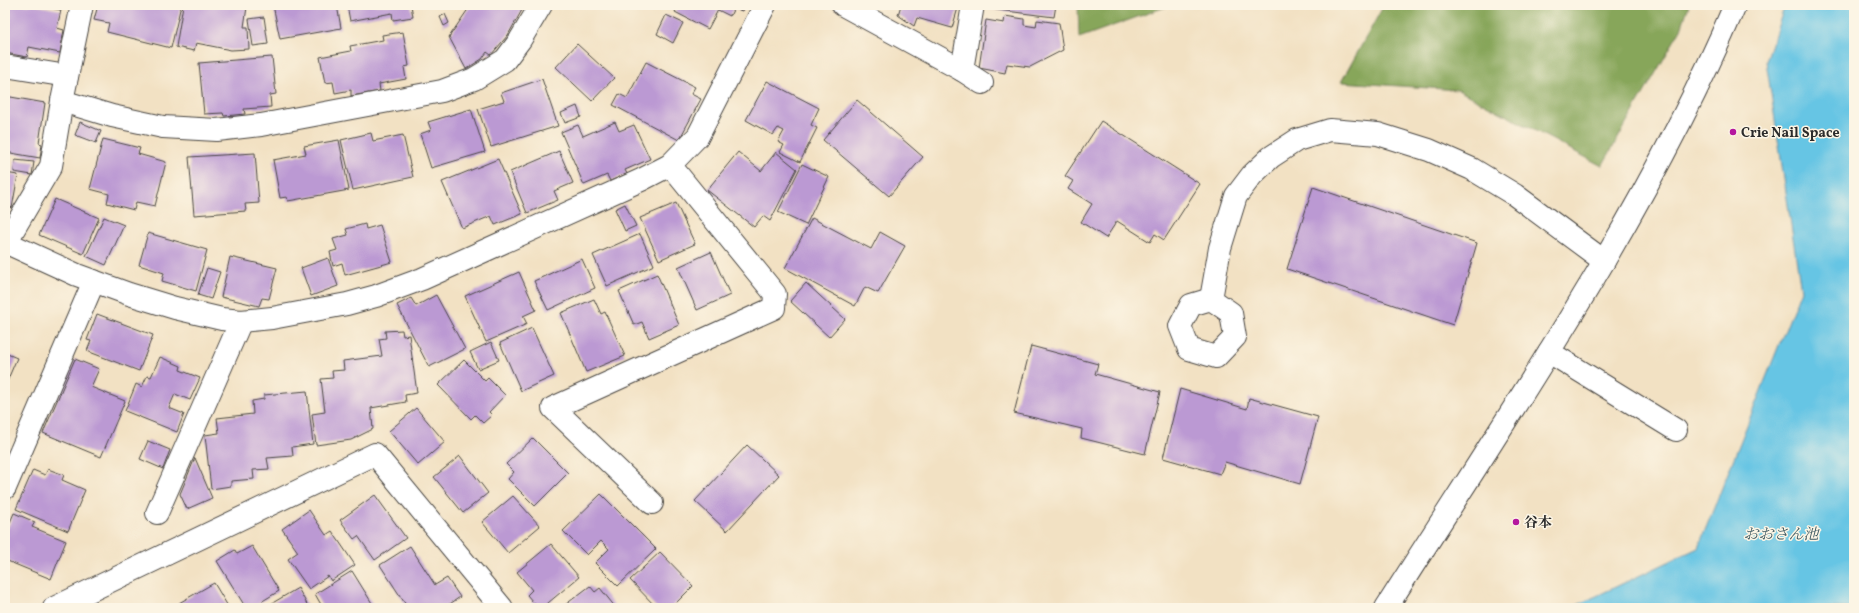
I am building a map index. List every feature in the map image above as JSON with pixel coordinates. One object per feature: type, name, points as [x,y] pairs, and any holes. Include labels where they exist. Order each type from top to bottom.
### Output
[{"type":"street","points":[[82,5],[62,101],[51,166],[5,242],[78,276],[129,294],[175,308],[222,319],[241,321],[272,318],[347,304],[376,296],[422,279],[670,166],[698,136],[766,5]]},
{"type":"street","points":[[62,101],[112,116],[163,127],[218,130],[261,125],[442,91],[474,79],[505,60],[520,40],[541,5]]},
{"type":"street","points":[[843,5],[962,70],[982,83]]},
{"type":"street","points":[[962,70],[973,5]]},
{"type":"street","points":[[1386,608],[1549,352],[1641,199],[1675,136],[1735,5]]},
{"type":"street","points":[[5,66],[67,76]]},
{"type":"street","points":[[1211,300],[1220,248],[1236,196],[1252,175],[1271,157],[1297,140],[1330,130],[1378,134],[1429,150],[1472,169],[1515,195],[1604,261]]},
{"type":"street","points":[[652,503],[553,408],[774,308],[775,294],[670,166]]},
{"type":"street","points":[[5,488],[94,281]]},
{"type":"street","points":[[157,513],[241,321]]},
{"type":"street","points":[[1549,352],[1676,430]]},
{"type":"street","points":[[68,605],[375,454],[502,608]]},
{"type":"green space","points":[[1078,5],[1171,5],[1079,38]]},
{"type":"green space","points":[[1384,5],[1689,5],[1681,29],[1602,166],[1458,90],[1341,82]]},
{"type":"water","name":"おおさん池","points":[[1785,5],[1854,5],[1854,608],[1571,608],[1698,548],[1801,290],[1766,61]]},
{"type":"building","points":[[5,5],[34,5],[61,10],[57,28],[64,30],[60,53],[29,47],[27,57],[5,53]]},
{"type":"building","points":[[98,5],[181,5],[171,48],[107,32],[109,23],[94,20]]},
{"type":"building","points":[[183,5],[236,5],[247,7],[244,27],[248,27],[249,49],[231,50],[196,43],[194,51],[176,47]]},
{"type":"building","points":[[273,5],[337,5],[341,28],[280,39]]},
{"type":"building","points":[[347,5],[411,5],[413,17],[393,20],[392,13],[350,21]]},
{"type":"building","points":[[471,5],[515,5],[522,10],[508,35],[491,55],[487,52],[482,59],[466,69],[449,37]]},
{"type":"building","points":[[678,5],[745,5],[742,11],[734,8],[730,16],[718,10],[708,29],[675,12]]},
{"type":"building","points":[[901,5],[951,5],[958,8],[952,28],[917,18],[914,26],[898,15]]},
{"type":"building","points":[[990,5],[1056,5],[1054,17],[990,9]]},
{"type":"building","points":[[445,14],[449,23],[444,26],[440,17]]},
{"type":"building","points":[[666,15],[683,23],[673,43],[657,34]]},
{"type":"building","points":[[1005,16],[1024,19],[1024,25],[1036,27],[1037,20],[1059,23],[1063,50],[1030,67],[1007,64],[1005,73],[979,68],[986,20],[1004,23]]},
{"type":"building","points":[[264,17],[268,44],[253,46],[249,19]]},
{"type":"building","points":[[403,32],[409,66],[404,67],[406,79],[379,84],[380,91],[351,96],[351,90],[335,93],[333,82],[325,83],[320,57],[351,51],[350,46],[383,40],[382,35]]},
{"type":"building","points":[[577,44],[614,78],[592,101],[556,67]]},
{"type":"building","points":[[272,57],[276,94],[270,95],[271,107],[244,109],[245,114],[224,116],[223,113],[204,114],[199,63]]},
{"type":"building","points":[[646,62],[695,87],[691,94],[701,99],[679,140],[613,105],[619,94],[627,98]]},
{"type":"building","points":[[542,79],[558,126],[491,147],[478,109],[504,101],[501,93]]},
{"type":"building","points":[[767,81],[819,108],[811,125],[817,128],[800,162],[780,152],[784,145],[778,142],[784,131],[778,128],[773,135],[746,120]]},
{"type":"building","points":[[5,96],[45,103],[39,143],[42,144],[40,158],[5,152]]},
{"type":"building","points":[[857,100],[923,157],[889,196],[823,140]]},
{"type":"building","points":[[577,106],[581,117],[565,123],[561,113]]},
{"type":"building","points":[[471,109],[485,152],[431,168],[420,134],[431,130],[428,122]]},
{"type":"building","points":[[1101,121],[1200,184],[1164,240],[1155,234],[1150,242],[1117,221],[1106,238],[1081,222],[1092,204],[1068,189],[1073,181],[1065,176]]},
{"type":"building","points":[[80,122],[101,131],[96,143],[75,135]]},
{"type":"building","points":[[615,122],[619,131],[634,125],[650,159],[625,170],[627,174],[610,181],[607,175],[584,185],[561,132],[578,125],[583,136]]},
{"type":"building","points":[[371,133],[373,141],[403,135],[413,177],[353,190],[341,140]]},
{"type":"building","points":[[103,139],[140,148],[138,154],[166,162],[155,206],[136,202],[134,210],[107,203],[109,194],[90,189]]},
{"type":"building","points":[[339,140],[349,190],[288,201],[287,197],[280,198],[273,160],[306,154],[304,146]]},
{"type":"building","points":[[559,151],[573,183],[554,191],[558,200],[527,213],[510,172]]},
{"type":"building","points":[[738,152],[761,171],[776,152],[797,169],[770,221],[763,216],[754,227],[707,190]]},
{"type":"building","points":[[255,153],[259,203],[245,204],[246,211],[194,215],[189,157]]},
{"type":"building","points":[[498,159],[522,214],[495,225],[491,216],[462,228],[442,182]]},
{"type":"building","points":[[15,160],[34,162],[32,175],[14,172]]},
{"type":"building","points":[[802,164],[829,177],[806,225],[778,212]]},
{"type":"building","points":[[5,173],[18,175],[12,208],[5,206]]},
{"type":"building","points":[[1313,187],[1477,243],[1453,325],[1287,269]]},
{"type":"building","points":[[55,199],[99,218],[83,254],[39,235]]},
{"type":"building","points":[[676,203],[695,244],[659,260],[640,218]]},
{"type":"building","points":[[625,204],[636,226],[625,231],[615,209]]},
{"type":"building","points":[[104,217],[124,225],[106,265],[86,256]]},
{"type":"building","points":[[812,218],[871,249],[880,232],[905,246],[878,293],[865,287],[855,306],[785,268]]},
{"type":"building","points":[[365,224],[366,229],[380,225],[392,262],[345,275],[342,263],[333,266],[330,252],[337,250],[333,239],[348,235],[346,229]]},
{"type":"building","points":[[148,233],[207,250],[196,291],[162,281],[164,273],[139,265]]},
{"type":"building","points":[[640,234],[654,265],[607,286],[593,255]]},
{"type":"building","points":[[711,252],[730,295],[697,310],[678,267]]},
{"type":"building","points":[[230,257],[277,268],[269,299],[262,298],[259,306],[221,297]]},
{"type":"building","points":[[328,258],[338,286],[311,296],[301,268]]},
{"type":"building","points":[[582,259],[595,288],[548,310],[534,281]]},
{"type":"building","points":[[207,268],[220,272],[211,299],[198,295]]},
{"type":"building","points":[[519,272],[536,310],[523,316],[527,324],[486,342],[465,296]]},
{"type":"building","points":[[657,274],[679,325],[649,338],[642,322],[634,325],[619,291]]},
{"type":"building","points":[[806,283],[845,319],[829,337],[790,301]]},
{"type":"building","points":[[436,295],[465,349],[429,367],[397,305],[411,298],[416,306]]},
{"type":"building","points":[[594,299],[601,314],[605,312],[625,356],[586,372],[561,313]]},
{"type":"building","points":[[97,314],[153,335],[139,371],[87,351],[91,341],[87,340]]},
{"type":"building","points":[[532,328],[554,376],[521,391],[500,343]]},
{"type":"building","points":[[402,330],[403,336],[409,335],[417,393],[405,395],[406,402],[371,408],[373,429],[351,440],[316,445],[312,414],[325,412],[321,379],[333,378],[332,371],[344,370],[343,361],[382,356],[379,339],[386,338],[385,331]]},
{"type":"building","points":[[491,342],[499,360],[478,369],[470,352]]},
{"type":"building","points":[[1031,346],[1098,364],[1095,374],[1160,392],[1145,454],[1081,438],[1082,429],[1014,413]]},
{"type":"building","points":[[5,353],[17,358],[5,386]]},
{"type":"building","points":[[160,357],[181,366],[180,370],[200,378],[190,400],[175,394],[169,408],[184,414],[177,432],[125,411],[136,384],[142,387],[147,376],[151,377]]},
{"type":"building","points":[[75,359],[99,369],[91,387],[125,401],[101,457],[43,433]]},
{"type":"building","points":[[464,360],[485,381],[488,378],[505,395],[489,412],[492,415],[483,423],[475,415],[471,419],[438,385]]},
{"type":"building","points":[[1180,389],[1247,409],[1249,398],[1318,417],[1300,484],[1225,462],[1220,474],[1163,458]]},
{"type":"building","points":[[307,391],[313,444],[292,447],[293,456],[267,458],[269,469],[253,470],[254,479],[231,481],[231,486],[211,489],[205,435],[219,433],[217,418],[253,414],[252,401],[264,399],[264,395]]},
{"type":"building","points":[[416,408],[445,442],[418,465],[389,431]]},
{"type":"building","points":[[533,438],[568,473],[535,506],[508,479],[514,472],[506,464]]},
{"type":"building","points":[[148,441],[170,450],[163,469],[140,459]]},
{"type":"building","points":[[747,445],[779,475],[727,531],[695,501]]},
{"type":"building","points":[[460,456],[488,493],[463,513],[434,477]]},
{"type":"building","points":[[195,458],[212,498],[187,509],[180,494]]},
{"type":"building","points":[[48,469],[64,475],[62,480],[85,490],[68,531],[16,509],[33,470],[45,475]]},
{"type":"building","points":[[601,494],[656,549],[618,586],[595,563],[609,549],[601,541],[587,555],[563,531]]},
{"type":"building","points":[[375,495],[406,538],[375,560],[358,536],[354,539],[340,520]]},
{"type":"building","points":[[513,496],[540,526],[508,553],[482,522]]},
{"type":"building","points":[[309,510],[326,535],[332,531],[355,565],[331,581],[328,576],[309,589],[288,559],[298,552],[282,529]]},
{"type":"building","points":[[14,513],[35,522],[32,527],[66,541],[51,579],[5,560],[5,534]]},
{"type":"building","points":[[551,544],[579,577],[542,608],[538,608],[527,595],[532,590],[517,572]]},
{"type":"building","points":[[252,546],[279,591],[251,608],[246,608],[217,561],[235,550],[237,554]]},
{"type":"building","points":[[410,546],[435,585],[447,578],[460,597],[444,608],[408,608],[380,565]]},
{"type":"building","points":[[660,552],[693,586],[671,608],[657,608],[630,580]]},
{"type":"building","points":[[352,571],[375,608],[323,608],[315,594]]},
{"type":"building","points":[[214,583],[229,608],[182,608],[179,603]]},
{"type":"building","points":[[590,586],[595,592],[600,588],[616,608],[561,608]]},
{"type":"building","points":[[298,588],[309,608],[264,608]]},
{"type":"place","name":"Crie Nail Space","points":[[1733,132]]},
{"type":"place","name":"谷本","points":[[1516,522]]}]
